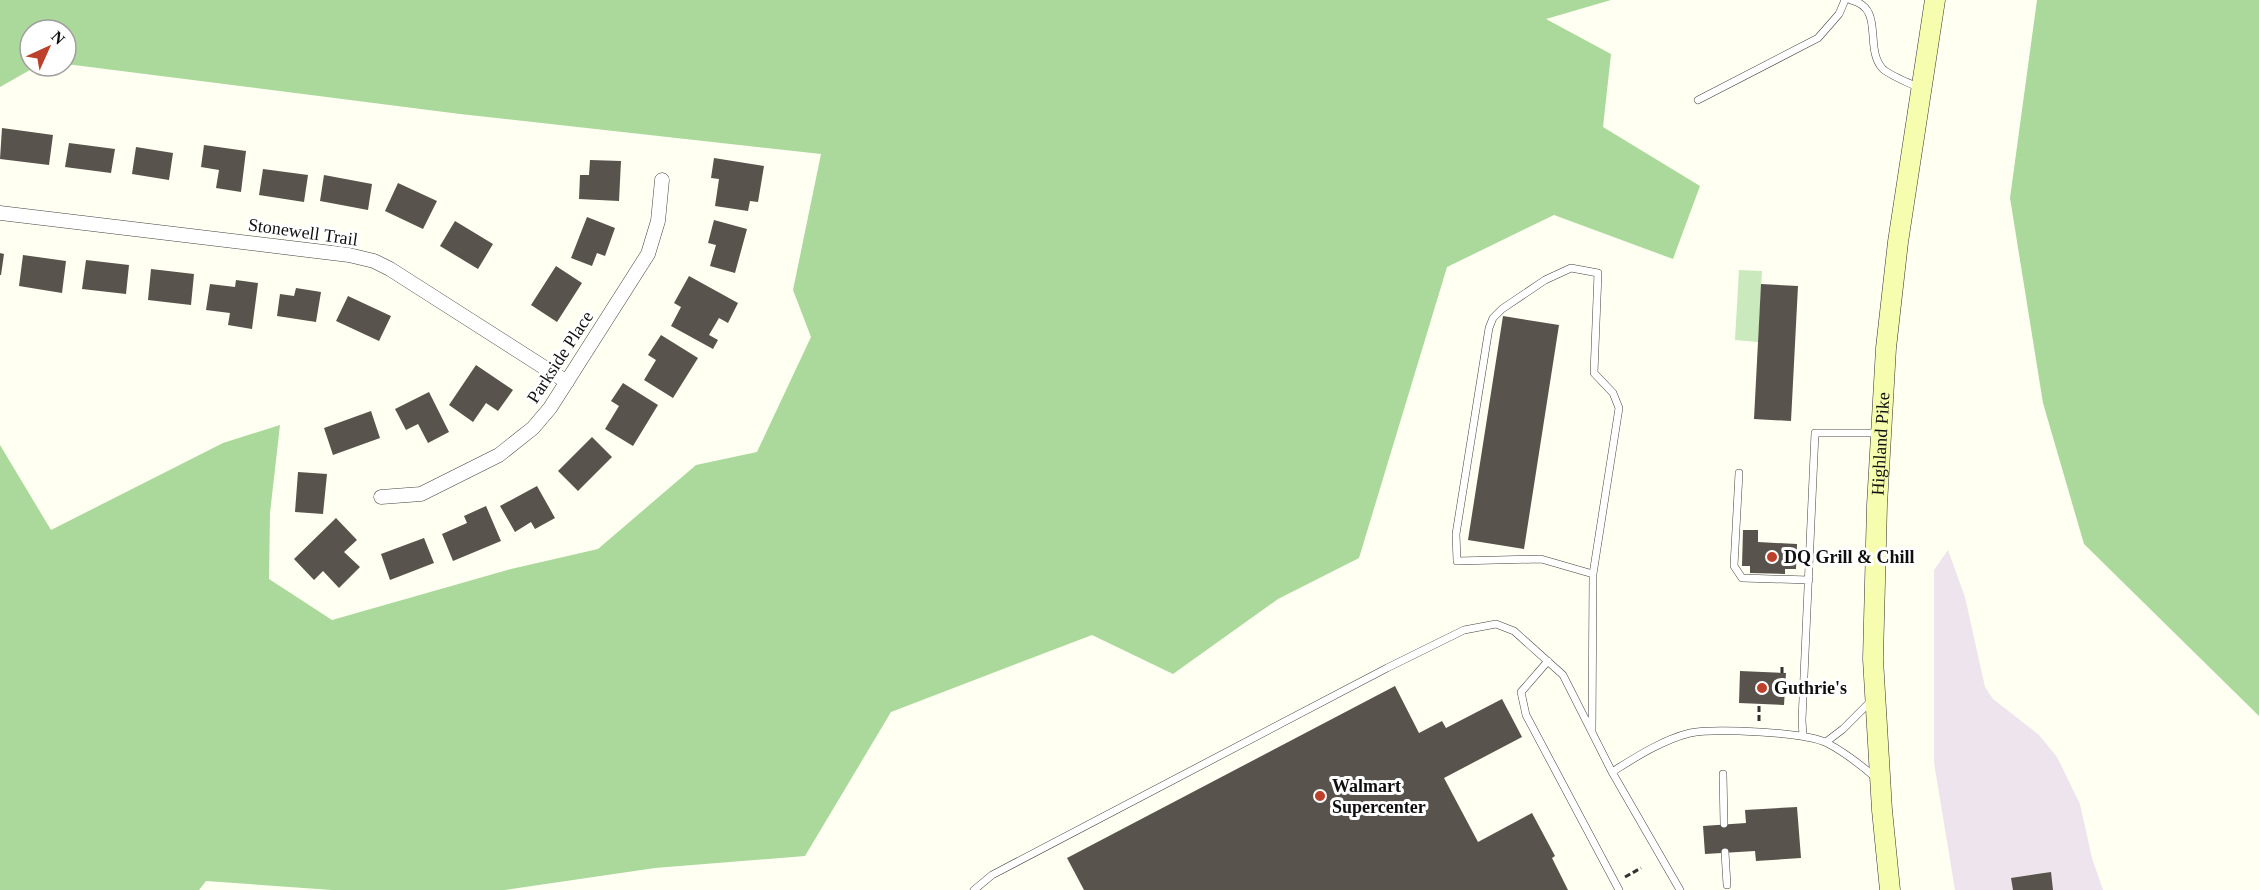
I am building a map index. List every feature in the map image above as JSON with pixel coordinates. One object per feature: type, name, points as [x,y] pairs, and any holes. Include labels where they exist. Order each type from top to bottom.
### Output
[{"type":"main road","name":"Highland Pike","points":[[1890,890],[1873,648],[1881,433],[1886,348],[1898,242],[1935,0]]},
{"type":"street","name":"Parkside Place","points":[[381,497],[421,494],[499,455],[533,428],[550,408],[648,254],[658,221],[662,180]]},
{"type":"street","name":"Stonewell Trail","points":[[0,213],[349,255],[374,261],[567,382]]},
{"type":"lane","points":[[1698,100],[1818,38],[1839,14],[1843,0]]},
{"type":"lane","points":[[1851,0],[1866,7],[1872,19],[1875,53],[1882,68],[1921,89]]},
{"type":"lane","points":[[1592,732],[1593,574],[1619,408],[1613,393],[1594,373],[1598,273],[1570,268],[1545,280],[1502,309],[1493,318],[1489,328],[1456,534],[1457,561],[1541,559],[1593,574]]},
{"type":"lane","points":[[1803,736],[1815,433],[1881,433]]},
{"type":"lane","points":[[1739,473],[1734,566],[1742,578],[1809,580]]},
{"type":"lane","points":[[974,890],[1003,869],[1387,668],[1464,630],[1496,624],[1515,631],[1563,675],[1612,772],[1680,890]]},
{"type":"lane","points":[[1548,661],[1521,692],[1526,715],[1619,890]]},
{"type":"lane","points":[[1826,742],[1875,698]]},
{"type":"lane","points":[[1612,772],[1644,752],[1690,734],[1718,730],[1803,736],[1826,742],[1881,782]]},
{"type":"lane","points":[[1723,774],[1724,825]]},
{"type":"lane","points":[[1725,852],[1726,885]]},
{"type":"path","points":[[1782,665],[1782,673]]},
{"type":"path","points":[[1759,704],[1759,723]]},
{"type":"path","points":[[1623,878],[1641,868]]},
{"type":"shaded area","points":[[1948,550],[1965,597],[1985,687],[1993,699],[2039,735],[2057,757],[2080,804],[2092,858],[2103,890],[1955,890],[1934,763],[1934,570]]},
{"type":"green space","points":[[0,0],[1611,0],[1546,19],[1611,54],[1603,127],[1700,186],[1673,259],[1554,215],[1447,267],[1359,558],[1278,599],[1173,674],[1092,635],[891,712],[805,856],[655,868],[505,890],[332,890],[206,881],[199,890],[0,890],[0,445],[51,530],[223,443],[280,425],[270,513],[269,579],[332,620],[511,569],[598,549],[696,465],[757,452],[811,337],[793,290],[821,154],[460,114],[78,66],[78,18],[18,18],[18,77],[0,87]]},
{"type":"green space","points":[[2037,0],[2259,0],[2259,716],[2084,544],[2043,403],[2010,198]]},
{"type":"green space","points":[[1739,270],[1762,271],[1758,342],[1735,340]]},
{"type":"building","points":[[2,128],[53,135],[49,165],[0,159]]},
{"type":"building","points":[[69,143],[115,149],[111,173],[65,167]]},
{"type":"building","points":[[204,145],[246,151],[241,192],[216,188],[219,170],[201,167]]},
{"type":"building","points":[[136,147],[173,153],[169,180],[132,174]]},
{"type":"building","points":[[714,158],[764,166],[758,202],[750,201],[748,211],[715,206],[719,179],[711,178]]},
{"type":"building","points":[[590,160],[621,161],[619,201],[579,199],[580,175],[589,175]]},
{"type":"building","points":[[263,169],[308,175],[304,202],[259,195]]},
{"type":"building","points":[[324,175],[372,184],[368,210],[320,201]]},
{"type":"building","points":[[398,183],[437,201],[423,229],[385,211]]},
{"type":"building","points":[[587,217],[615,228],[605,256],[597,253],[592,266],[571,258]]},
{"type":"building","points":[[714,220],[747,229],[735,273],[710,266],[716,245],[708,243]]},
{"type":"building","points":[[455,221],[493,244],[478,269],[440,246]]},
{"type":"building","points":[[0,253],[4,254],[1,275],[0,275]]},
{"type":"building","points":[[23,255],[66,261],[62,293],[19,286]]},
{"type":"building","points":[[86,260],[129,265],[126,294],[82,289]]},
{"type":"building","points":[[556,266],[582,283],[557,322],[531,305]]},
{"type":"building","points":[[151,269],[194,274],[191,305],[148,300]]},
{"type":"building","points":[[689,276],[738,303],[728,323],[719,318],[709,335],[718,340],[713,349],[671,326],[681,307],[674,303]]},
{"type":"building","points":[[236,280],[258,283],[252,329],[228,325],[230,313],[206,310],[210,284],[235,287]]},
{"type":"building","points":[[1761,284],[1798,286],[1791,421],[1754,419]]},
{"type":"building","points":[[296,288],[321,292],[316,322],[277,316],[280,294],[294,296]]},
{"type":"building","points":[[348,296],[391,316],[379,341],[336,321]]},
{"type":"building","points":[[1503,316],[1559,325],[1524,549],[1468,540]]},
{"type":"building","points":[[661,335],[698,358],[673,398],[644,380],[656,360],[648,355]]},
{"type":"building","points":[[476,365],[513,390],[498,411],[486,403],[473,422],[449,405]]},
{"type":"building","points":[[623,383],[658,405],[633,446],[605,429],[619,406],[611,401]]},
{"type":"building","points":[[429,392],[449,432],[428,443],[418,424],[406,430],[395,409]]},
{"type":"building","points":[[371,411],[380,438],[333,455],[324,428]]},
{"type":"building","points":[[592,437],[612,457],[578,491],[558,471]]},
{"type":"building","points":[[298,472],[327,474],[323,514],[295,512]]},
{"type":"building","points":[[537,486],[555,518],[535,529],[531,522],[515,532],[500,506]]},
{"type":"building","points":[[486,506],[501,541],[453,561],[442,534],[467,523],[464,516]]},
{"type":"building","points":[[336,518],[357,540],[344,552],[360,567],[339,588],[323,571],[314,580],[294,559]]},
{"type":"building","points":[[1743,530],[1758,530],[1758,542],[1797,544],[1796,569],[1785,569],[1785,574],[1750,573],[1750,566],[1742,566]]},
{"type":"building","points":[[424,538],[434,563],[390,580],[381,554]]},
{"type":"building","name":"Guthrie's","points":[[1740,671],[1786,673],[1784,705],[1739,703]]},
{"type":"building","name":"Walmart Supercenter","points":[[1395,686],[1419,733],[1442,721],[1446,728],[1502,699],[1522,737],[1444,778],[1478,842],[1532,813],[1555,856],[1552,858],[1568,890],[1084,890],[1067,858]]},
{"type":"building","points":[[1797,807],[1801,858],[1756,861],[1755,851],[1705,854],[1703,826],[1746,823],[1745,810]]},
{"type":"building","points":[[2051,872],[2053,890],[2013,890],[2011,878]]},
{"type":"place","name":"DQ Grill & Chill","points":[[1772,557]]},
{"type":"place","name":"Guthrie's","points":[[1762,688]]},
{"type":"place","name":"Walmart Supercenter","points":[[1320,796]]}]
